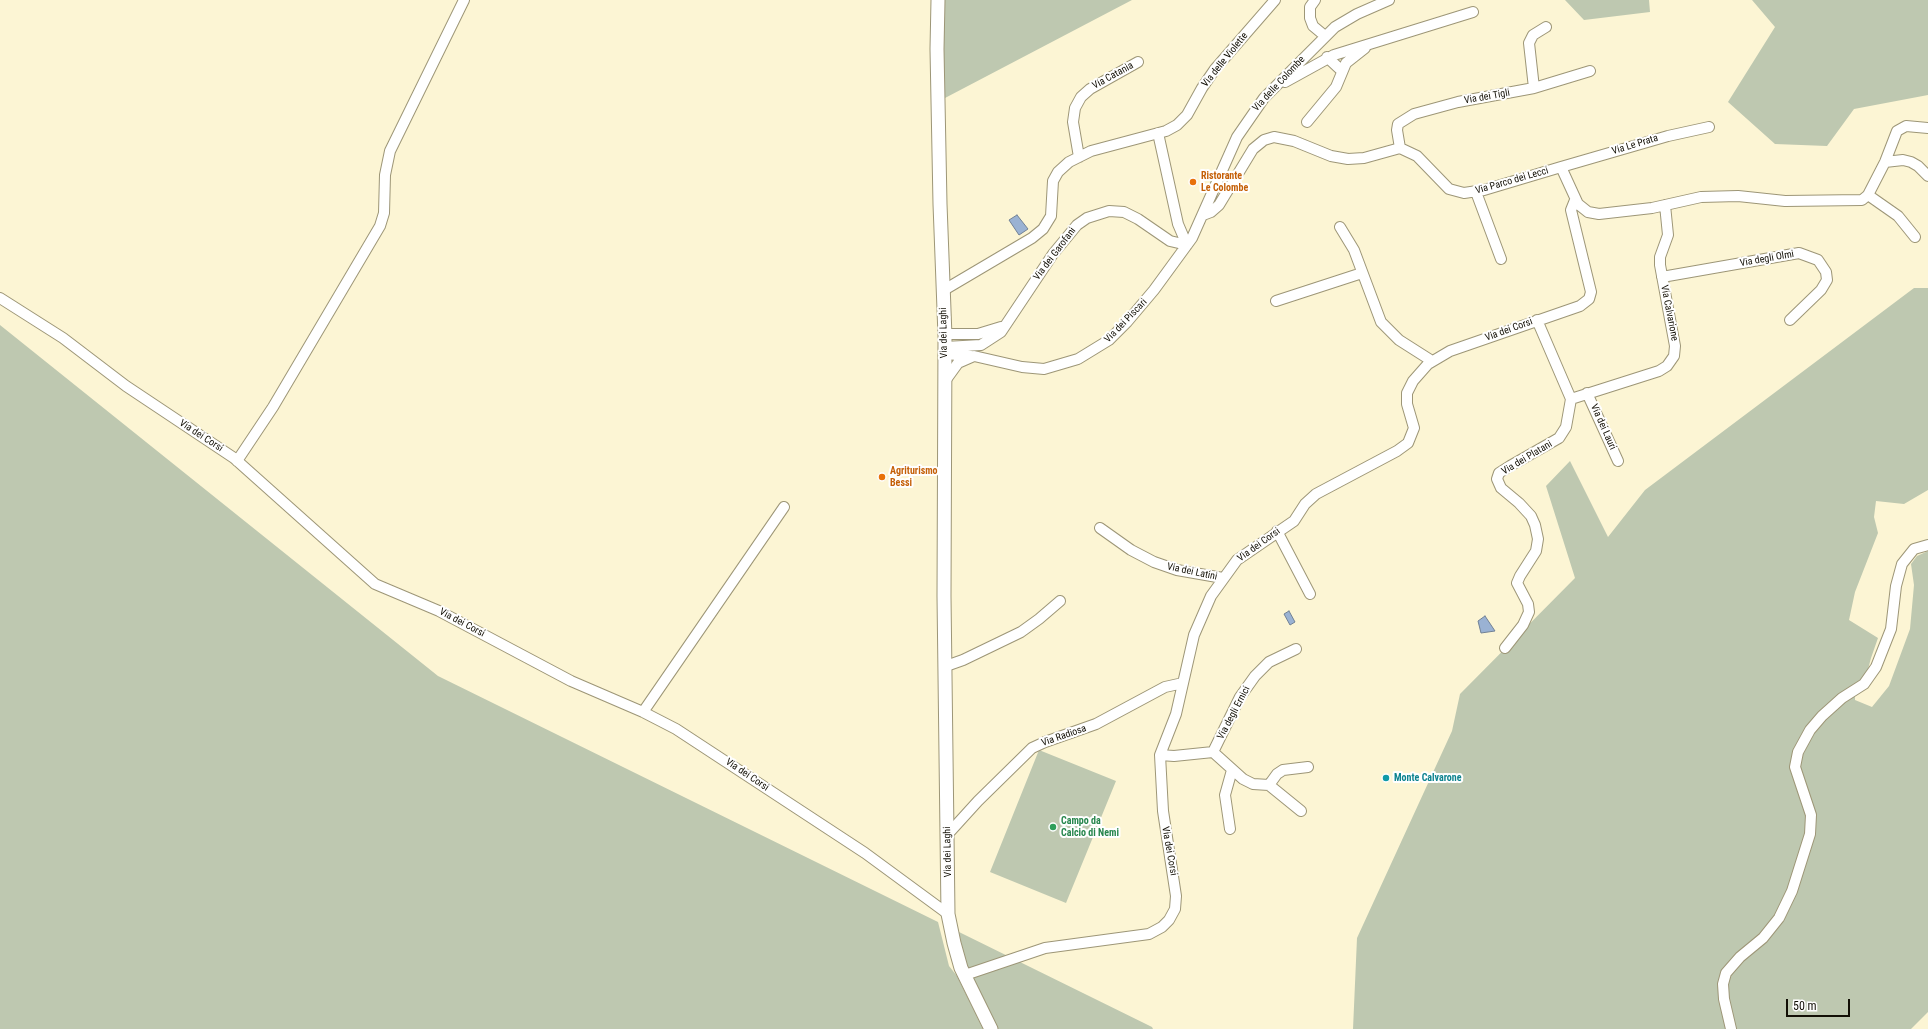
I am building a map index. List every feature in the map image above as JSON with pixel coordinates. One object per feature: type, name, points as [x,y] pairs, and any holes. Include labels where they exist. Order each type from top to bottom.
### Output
[{"type":"main road","name":"Via dei Laghi","points":[[938,0],[937,49],[939,196],[944,290],[945,345],[948,914],[955,949],[965,975],[991,1029]]},
{"type":"street","points":[[237,461],[273,407],[379,229],[384,213],[385,175],[390,151],[464,0]]},
{"type":"street","name":"Via delle Violette","points":[[944,290],[1032,238],[1043,229],[1051,216],[1052,185],[1054,176],[1064,166],[1079,157],[1100,149],[1173,128],[1184,118],[1215,69],[1276,0]]},
{"type":"street","points":[[1314,0],[1310,7],[1310,18],[1313,26],[1324,36]]},
{"type":"street","name":"Via delle Colombe","points":[[1187,245],[1196,231],[1237,137],[1254,111],[1271,90],[1324,36],[1351,16],[1389,0]]},
{"type":"street","points":[[1271,90],[1328,57],[1473,12]]},
{"type":"street","points":[[1546,27],[1533,35],[1529,44],[1534,88],[1590,71]]},
{"type":"street","points":[[1307,122],[1333,91],[1342,71],[1351,58],[1373,43]]},
{"type":"street","points":[[1328,57],[1342,71]]},
{"type":"street","name":"Via Catania","points":[[1079,157],[1073,122],[1075,108],[1081,97],[1090,89],[1138,62]]},
{"type":"street","name":"Via dei Tigli","points":[[1400,148],[1397,130],[1398,124],[1414,114],[1458,102],[1534,88]]},
{"type":"street","points":[[1915,237],[1898,216],[1868,195],[1885,162],[1894,137],[1899,129],[1909,126],[1928,128]]},
{"type":"street","name":"Via Le Prata","points":[[1562,167],[1668,136],[1709,127]]},
{"type":"street","points":[[1158,133],[1178,224],[1187,245]]},
{"type":"street","points":[[1203,215],[1211,212],[1219,205],[1251,153],[1260,143],[1268,138],[1277,137],[1294,141],[1327,154],[1348,159],[1364,158],[1400,148]]},
{"type":"street","name":"Via Parco dei Lecci","points":[[1400,148],[1416,156],[1449,189],[1464,193],[1476,192],[1562,167],[1575,200],[1585,211],[1595,214],[1665,205],[1701,197],[1738,196],[1785,201],[1858,201],[1864,199],[1868,195]]},
{"type":"street","points":[[1885,162],[1898,160],[1911,162],[1921,168],[1928,176]]},
{"type":"street","points":[[1476,192],[1501,259]]},
{"type":"street","name":"Via dei Corsi","points":[[965,975],[1044,948],[1149,934],[1166,923],[1173,913],[1176,900],[1163,811],[1160,754],[1174,719],[1190,649],[1200,620],[1211,596],[1223,578],[1242,556],[1296,519],[1305,504],[1316,494],[1397,451],[1408,443],[1413,434],[1414,425],[1407,404],[1407,393],[1413,381],[1432,362],[1450,351],[1580,306],[1586,302],[1590,296],[1572,213],[1572,205],[1575,200]]},
{"type":"street","name":"Via Calvarione","points":[[1571,399],[1659,371],[1667,366],[1672,360],[1675,346],[1660,261],[1669,232],[1665,205]]},
{"type":"street","name":"Via dei Garofani","points":[[945,345],[981,345],[1001,332],[1053,254],[1076,225],[1087,218],[1110,211],[1124,212],[1138,219],[1170,241],[1187,245]]},
{"type":"street","points":[[1340,227],[1354,250],[1378,315],[1386,329],[1408,347],[1432,362]]},
{"type":"street","name":"Via dei Piscari","points":[[945,345],[974,356],[1003,364],[1038,369],[1057,366],[1089,353],[1109,340],[1127,322],[1154,290],[1187,245]]},
{"type":"street","name":"Via degli Olmi","points":[[1662,277],[1799,253],[1818,260],[1826,272],[1827,280],[1821,290],[1790,320]]},
{"type":"street","points":[[1276,301],[1362,273]]},
{"type":"street","name":"Via dei Corsi","points":[[0,298],[63,338],[126,386],[237,461],[375,584],[439,611],[571,681],[644,712],[707,748],[793,807],[869,856],[948,914]]},
{"type":"street","points":[[1536,320],[1571,399]]},
{"type":"street","points":[[945,382],[958,363],[974,356]]},
{"type":"street","name":"Via dei Lauri","points":[[1587,393],[1618,461]]},
{"type":"street","name":"Via dei Platani","points":[[1505,648],[1523,625],[1529,612],[1528,604],[1517,583],[1536,551],[1538,539],[1531,516],[1501,488],[1497,479],[1499,473],[1559,438],[1566,427],[1571,399]]},
{"type":"street","points":[[644,712],[784,507]]},
{"type":"street","name":"Via dei Latini","points":[[1100,528],[1137,554],[1161,565],[1187,572],[1223,578]]},
{"type":"street","points":[[1277,531],[1310,594]]},
{"type":"street","points":[[1731,1029],[1724,998],[1723,984],[1726,973],[1740,957],[1763,938],[1779,918],[1792,891],[1810,834],[1811,816],[1795,767],[1798,752],[1810,730],[1819,720],[1842,698],[1864,684],[1876,667],[1891,629],[1896,586],[1902,564],[1914,549],[1928,545]]},
{"type":"street","points":[[946,666],[963,660],[1021,632],[1040,619],[1060,601]]},
{"type":"street","name":"Via degli Ernici","points":[[1213,752],[1240,697],[1255,676],[1269,662],[1296,649]]},
{"type":"street","name":"Via Radiosa","points":[[948,834],[978,801],[1032,748],[1096,724],[1158,690],[1183,683]]},
{"type":"street","points":[[1160,754],[1174,756],[1213,752],[1232,770],[1250,783],[1269,785],[1301,812]]},
{"type":"street","points":[[1269,785],[1282,770],[1308,767]]},
{"type":"street","points":[[1230,829],[1225,795],[1232,770]]},
{"type":"green space","points":[[943,0],[1132,0],[945,98],[942,59]]},
{"type":"green space","points":[[1565,0],[1649,0],[1650,12],[1584,20]]},
{"type":"green space","points":[[1752,0],[1928,0],[1928,95],[1854,109],[1827,146],[1775,144],[1728,102],[1775,27]]},
{"type":"green space","points":[[1914,288],[1928,288],[1928,490],[1904,504],[1876,501],[1874,517],[1878,533],[1855,592],[1849,620],[1878,638],[1866,677],[1855,686],[1855,700],[1872,707],[1889,686],[1910,629],[1914,585],[1911,564],[1917,556],[1928,551],[1928,1012],[1911,1029],[1353,1029],[1357,938],[1452,731],[1460,694],[1575,578],[1546,486],[1570,461],[1608,537],[1645,490]]},
{"type":"green space","points":[[0,325],[438,676],[938,922],[949,966],[957,976],[983,1029],[0,1029]]},
{"type":"green space","name":"Campo da Calcio di Nemi","points":[[1039,750],[1116,781],[1066,903],[990,872]]},
{"type":"green space","points":[[959,932],[1152,1027],[1153,1029],[996,1029],[965,961]]},
{"type":"water","points":[[1017,215],[1028,229],[1019,235],[1009,220]]},
{"type":"water","points":[[1289,611],[1295,622],[1290,625],[1284,614]]},
{"type":"water","points":[[1485,616],[1495,631],[1481,633],[1478,621]]},
{"type":"place","name":"Ristorante Le Colombe","points":[[1193,182]]},
{"type":"place","name":"Agriturismo Bessi","points":[[882,477]]},
{"type":"place","name":"Monte Calvarone","points":[[1386,778]]},
{"type":"place","name":"Campo da Calcio di Nemi","points":[[1053,827]]}]
